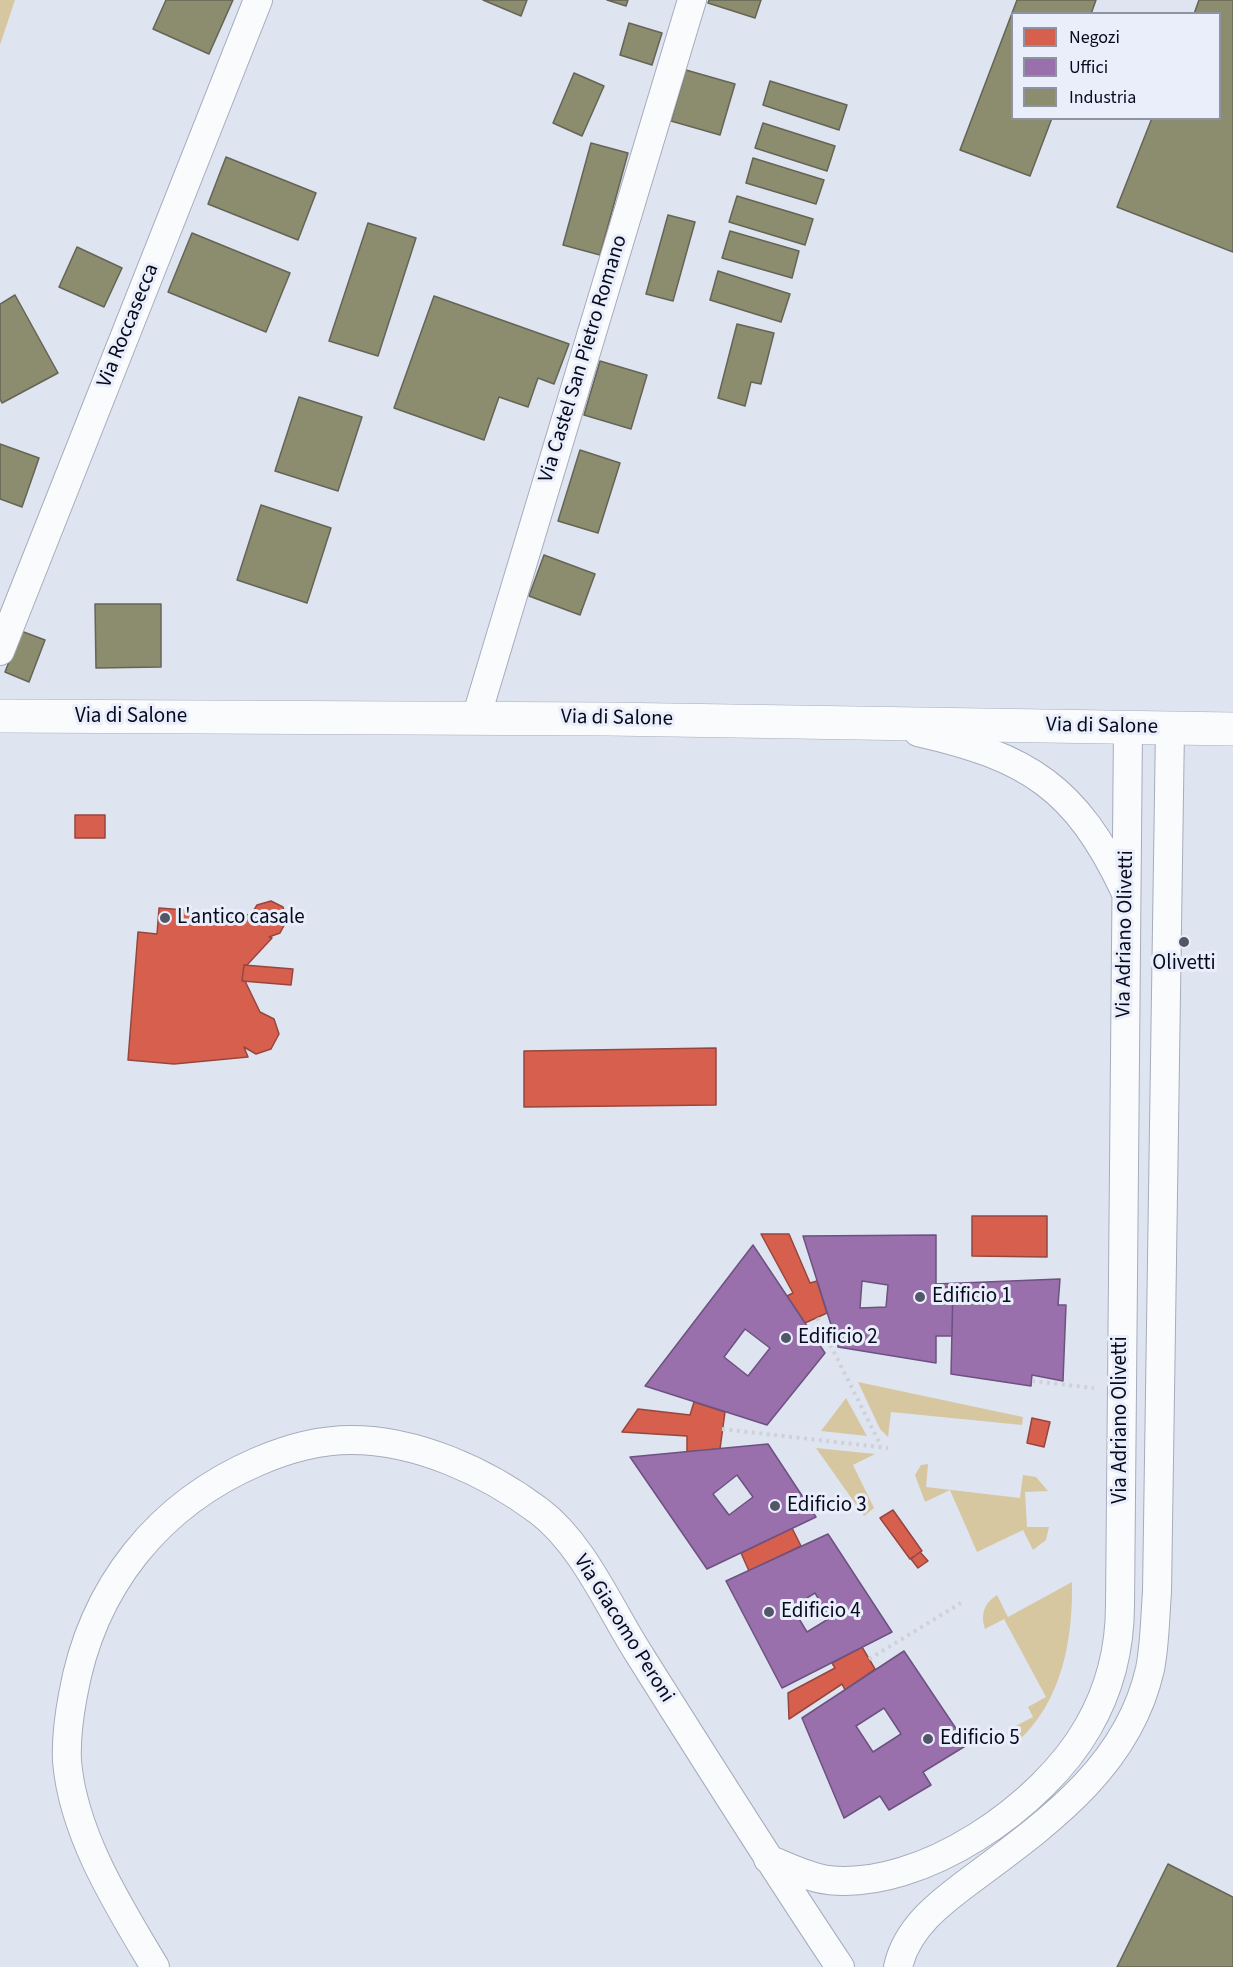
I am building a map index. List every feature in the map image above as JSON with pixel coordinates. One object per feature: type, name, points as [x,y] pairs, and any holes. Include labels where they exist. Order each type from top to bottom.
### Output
[{"type":"street","name":"Via Roccasecca","points":[[0,651],[258,0]]},
{"type":"street","name":"Via Castel San Pietro Romano","points":[[476,718],[692,0]]},
{"type":"street","name":"Via di Salone","points":[[0,716],[872,722],[1233,729]]},
{"type":"street","points":[[872,722],[976,746],[1004,756],[1034,773],[1063,796],[1084,820],[1105,852],[1127,896]]},
{"type":"street","name":"Via Adriano Olivetti","points":[[768,1859],[799,1872],[829,1880],[886,1877],[926,1865],[955,1850],[1009,1812],[1058,1770],[1072,1751],[1100,1702],[1119,1643],[1128,728]]},
{"type":"street","name":"Via Adriano Olivetti","points":[[898,1967],[906,1945],[924,1919],[959,1889],[1047,1823],[1091,1781],[1128,1727],[1149,1669],[1156,1592],[1170,728]]},
{"type":"street","name":"Via Giacomo Peroni","points":[[155,1967],[108,1890],[75,1803],[67,1760],[69,1716],[76,1675],[89,1631],[114,1583],[145,1539],[191,1499],[218,1480],[279,1453],[312,1444],[349,1440],[382,1442],[428,1454],[468,1469],[508,1490],[543,1514],[574,1550],[602,1589],[634,1647],[768,1859],[840,1967]]},
{"type":"path","points":[[817,1318],[881,1447]]},
{"type":"path","points":[[1032,1381],[1121,1390]]},
{"type":"path","points":[[722,1429],[888,1448]]},
{"type":"path","points":[[869,1659],[961,1603]]},
{"type":"shaded area","points":[[0,0],[15,0],[0,45]]},
{"type":"shaded area","points":[[858,1382],[1023,1417],[1022,1425],[891,1412],[888,1437],[880,1429]]},
{"type":"shaded area","points":[[846,1398],[867,1436],[821,1431]]},
{"type":"shaded area","points":[[816,1448],[875,1454],[853,1465],[874,1508],[864,1516]]},
{"type":"shaded area","points":[[928,1464],[926,1487],[1020,1498],[1023,1475],[1036,1477],[1048,1491],[1025,1492],[1027,1527],[1049,1527],[1046,1540],[1033,1550],[1023,1530],[977,1552],[950,1490],[925,1502],[915,1475],[921,1465]]},
{"type":"shaded area","points":[[1072,1582],[1070,1626],[1062,1669],[1045,1708],[1017,1742],[1010,1729],[1033,1717],[1028,1707],[1046,1697],[1004,1619],[985,1629],[984,1610],[997,1595],[1008,1617]]},
{"type":"building: Negozi","points":[[75,815],[105,815],[105,838],[75,838]]},
{"type":"building: Negozi","points":[[271,901],[283,907],[287,920],[280,933],[269,937],[272,938],[247,965],[244,965],[242,981],[245,981],[260,1012],[274,1019],[279,1034],[271,1049],[256,1054],[244,1047],[248,1057],[174,1064],[128,1060],[138,932],[157,934],[159,908],[251,915],[257,905]]},
{"type":"building: Negozi","points":[[244,965],[293,969],[291,985],[242,981]]},
{"type":"building: Negozi","points":[[716,1048],[716,1105],[524,1107],[524,1051]]},
{"type":"building: Negozi","points":[[972,1216],[1047,1216],[1047,1257],[972,1256]]},
{"type":"building: Negozi","points":[[761,1234],[789,1234],[810,1283],[817,1281],[827,1313],[805,1323],[787,1296],[793,1293]]},
{"type":"building: Negozi","points":[[694,1402],[725,1412],[720,1449],[687,1452],[687,1436],[622,1432],[638,1409],[690,1415]]},
{"type":"building: Negozi","points":[[1032,1418],[1050,1422],[1044,1447],[1027,1443]]},
{"type":"building: Negozi","points":[[893,1510],[922,1551],[910,1559],[880,1518]]},
{"type":"building: Negozi","points":[[792,1528],[801,1546],[749,1571],[741,1553]]},
{"type":"building: Negozi","points":[[920,1552],[928,1561],[918,1568],[911,1559]]},
{"type":"building: Negozi","points":[[862,1647],[875,1669],[845,1690],[842,1684],[789,1719],[788,1693],[835,1668],[832,1663]]},
{"type":"building: Uffici","name":"Edificio 1","points":[[936,1235],[936,1287],[953,1287],[952,1336],[936,1336],[936,1363],[838,1347],[803,1236]],"holes":[[[862,1281],[888,1285],[886,1307],[860,1308]]]},
{"type":"building: Uffici","name":"Edificio 2","points":[[753,1245],[825,1353],[767,1425],[645,1386]],"holes":[[[745,1329],[770,1348],[748,1376],[724,1357]]]},
{"type":"building: Uffici","points":[[1060,1279],[1058,1305],[1066,1305],[1063,1381],[1032,1375],[1031,1386],[951,1374],[953,1287],[936,1287],[936,1284]]},
{"type":"building: Uffici","name":"Edificio 3","points":[[768,1444],[816,1517],[707,1569],[630,1457]],"holes":[[[737,1475],[753,1497],[729,1515],[713,1494]]]},
{"type":"building: Uffici","name":"Edificio 4","points":[[828,1534],[892,1632],[782,1688],[726,1581]],"holes":[[[815,1593],[830,1618],[807,1632],[792,1607]]]},
{"type":"building: Uffici","name":"Edificio 5","points":[[904,1651],[967,1745],[923,1772],[931,1785],[889,1810],[880,1796],[844,1818],[802,1718]],"holes":[[[884,1708],[901,1734],[873,1752],[856,1726]]]},
{"type":"building: Industria","points":[[166,0],[233,0],[209,54],[153,29]]},
{"type":"building: Industria","points":[[483,0],[527,0],[521,16]]},
{"type":"building: Industria","points":[[607,0],[628,0],[626,6]]},
{"type":"building: Industria","points":[[709,0],[761,0],[755,18],[708,3]]},
{"type":"building: Industria","points":[[1017,0],[1096,0],[1092,12],[1012,12]]},
{"type":"building: Industria","points":[[1199,0],[1233,0],[1233,252],[1117,207],[1151,120],[1221,120],[1221,12],[1195,12]]},
{"type":"building: Industria","points":[[1011,16],[1011,120],[1051,120],[1030,176],[960,150]]},
{"type":"building: Industria","points":[[629,23],[662,33],[652,65],[620,55]]},
{"type":"building: Industria","points":[[686,70],[735,84],[720,135],[671,121]]},
{"type":"building: Industria","points":[[574,73],[604,86],[582,136],[553,123]]},
{"type":"building: Industria","points":[[770,81],[847,105],[839,130],[763,105]]},
{"type":"building: Industria","points":[[763,123],[835,146],[827,171],[755,148]]},
{"type":"building: Industria","points":[[591,143],[628,153],[600,255],[563,245]]},
{"type":"building: Industria","points":[[226,157],[316,193],[298,240],[208,204]]},
{"type":"building: Industria","points":[[753,158],[824,180],[816,204],[746,183]]},
{"type":"building: Industria","points":[[737,196],[813,219],[805,245],[729,222]]},
{"type":"building: Industria","points":[[668,215],[695,222],[673,301],[646,294]]},
{"type":"building: Industria","points":[[368,223],[416,238],[378,356],[329,341]]},
{"type":"building: Industria","points":[[730,231],[799,251],[792,278],[722,258]]},
{"type":"building: Industria","points":[[192,233],[290,273],[266,332],[168,292]]},
{"type":"building: Industria","points":[[77,247],[122,268],[104,307],[59,287]]},
{"type":"building: Industria","points":[[718,271],[790,294],[781,322],[710,300]]},
{"type":"building: Industria","points":[[15,295],[58,373],[2,403],[0,399],[0,304]]},
{"type":"building: Industria","points":[[434,296],[569,344],[554,384],[538,378],[528,407],[499,397],[484,440],[394,408]]},
{"type":"building: Industria","points":[[737,324],[774,333],[761,384],[751,382],[745,406],[718,398]]},
{"type":"building: Industria","points":[[600,361],[647,375],[631,429],[584,415]]},
{"type":"building: Industria","points":[[299,397],[362,417],[338,491],[275,471]]},
{"type":"building: Industria","points":[[0,444],[39,458],[22,507],[0,499]]},
{"type":"building: Industria","points":[[580,450],[620,463],[598,533],[558,521]]},
{"type":"building: Industria","points":[[261,505],[331,528],[307,603],[237,580]]},
{"type":"building: Industria","points":[[544,555],[595,574],[580,615],[529,596]]},
{"type":"building: Industria","points":[[95,604],[161,604],[161,667],[96,668]]},
{"type":"building: Industria","points":[[21,631],[45,640],[29,682],[5,672]]},
{"type":"building: Industria","points":[[1168,1864],[1233,1897],[1233,1967],[1117,1967]]},
{"type":"place","name":"L'antico casale","points":[[165,918]]},
{"type":"place","name":"Olivetti","points":[[1184,942]]},
{"type":"place","name":"Edificio 1","points":[[920,1297]]},
{"type":"place","name":"Edificio 2","points":[[786,1338]]},
{"type":"place","name":"Edificio 3","points":[[775,1506]]},
{"type":"place","name":"Edificio 4","points":[[769,1612]]},
{"type":"place","name":"Edificio 5","points":[[928,1739]]}]
